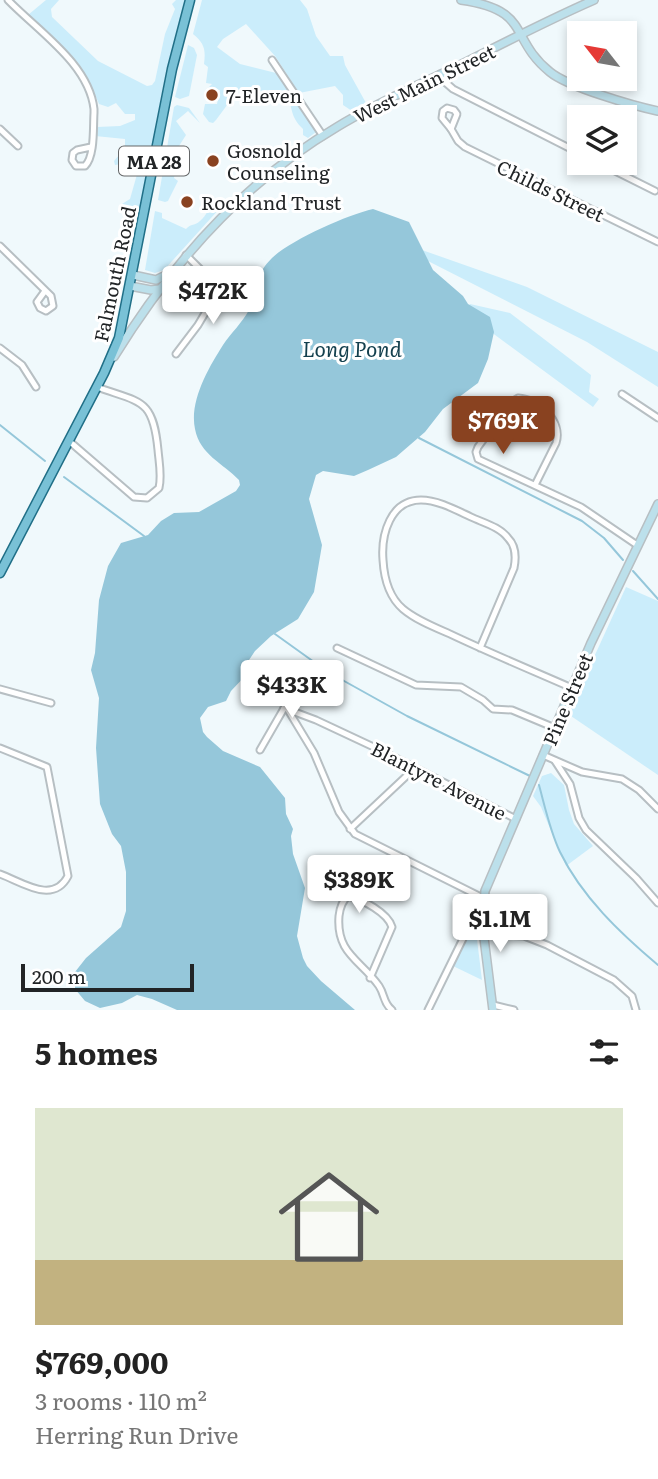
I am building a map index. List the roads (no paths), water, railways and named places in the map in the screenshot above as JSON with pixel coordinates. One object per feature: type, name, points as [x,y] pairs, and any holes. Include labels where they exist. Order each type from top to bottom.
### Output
[{"type":"main road","name":"Falmouth Road","points":[[0,573],[97,387],[119,338],[172,69],[190,0]]},
{"type":"main road","points":[[461,0],[503,11],[514,22],[540,62],[558,78],[629,104],[658,111]]},
{"type":"main road","name":"West Main Street","points":[[104,373],[174,269],[228,210],[255,186],[323,136],[363,112],[594,0]]},
{"type":"main road","points":[[133,275],[156,280],[174,269]]},
{"type":"main road","points":[[130,286],[159,289]]},
{"type":"main road","name":"Pine Street","points":[[483,898],[572,688],[658,504]]},
{"type":"main road","points":[[483,898],[484,934],[493,1008]]},
{"type":"street","points":[[8,0],[76,66],[86,81],[94,109],[91,147]]},
{"type":"street","points":[[272,60],[323,136]]},
{"type":"street","points":[[440,74],[444,82],[453,89],[567,147]]},
{"type":"street","points":[[0,129],[18,146]]},
{"type":"street","name":"Childs Street","points":[[451,129],[458,142],[465,147],[658,243]]},
{"type":"street","points":[[623,175],[655,191]]},
{"type":"street","points":[[0,246],[45,291]]},
{"type":"street","points":[[176,354],[198,325],[218,291],[215,284],[186,255]]},
{"type":"street","points":[[0,348],[22,365],[36,387]]},
{"type":"street","points":[[69,441],[134,497],[146,498],[159,488],[156,425],[152,416],[139,403],[97,387]]},
{"type":"street","points":[[622,394],[658,418]]},
{"type":"street","points":[[535,485],[556,443],[558,430],[549,414],[529,401],[518,398],[510,403],[478,447],[477,457],[480,461],[596,515],[637,545]]},
{"type":"street","points":[[480,648],[514,568],[512,543],[498,529],[446,506],[421,500],[407,503],[392,516],[385,535],[384,568],[391,593],[399,605],[419,620],[480,648],[572,688]]},
{"type":"street","points":[[337,648],[416,685],[461,687],[483,700],[492,709],[515,711],[555,728]]},
{"type":"street","points":[[260,750],[302,677]]},
{"type":"street","points":[[0,689],[51,704]]},
{"type":"street","points":[[286,709],[314,753],[339,812],[359,838],[483,898],[428,1010]]},
{"type":"street","name":"Blantyre Avenue","points":[[286,709],[316,720],[516,819]]},
{"type":"street","points":[[0,748],[47,767],[68,876],[59,889],[51,891],[38,890],[0,874]]},
{"type":"street","points":[[543,755],[582,772],[622,779],[639,790],[658,809]]},
{"type":"street","points":[[555,761],[570,784],[579,818],[586,830],[658,903]]},
{"type":"street","points":[[350,829],[415,768]]},
{"type":"street","points":[[370,978],[393,927],[387,917],[348,896],[340,911],[339,929],[342,942],[354,961],[370,978],[378,985],[386,1005],[392,1010]]},
{"type":"street","points":[[484,934],[524,936],[547,944],[614,980],[632,996],[636,1010]]},
{"type":"street","points":[[493,1008],[514,1010]]},
{"type":"water","name":"Long Pond","points":[[373,209],[409,222],[433,270],[463,296],[468,304],[490,317],[494,332],[488,359],[478,383],[443,409],[425,432],[396,457],[354,476],[323,471],[316,475],[309,499],[322,545],[314,592],[298,619],[271,636],[255,651],[249,660],[248,673],[231,691],[226,701],[208,707],[200,718],[207,737],[223,751],[260,767],[285,798],[286,814],[293,829],[293,854],[305,888],[297,936],[303,958],[321,981],[355,1010],[177,1010],[137,995],[122,1003],[100,1008],[85,1001],[75,989],[75,972],[86,958],[121,927],[126,911],[126,872],[121,846],[112,834],[100,804],[96,748],[99,698],[91,670],[99,600],[108,566],[121,543],[148,535],[161,521],[174,513],[199,512],[236,491],[240,485],[239,480],[207,452],[195,429],[195,407],[206,374],[249,310],[261,272],[272,258],[320,229]]},
{"type":"waterway","points":[[0,425],[45,461]]},
{"type":"waterway","points":[[419,438],[582,521],[604,538],[623,560]]},
{"type":"waterway","points":[[64,477],[144,536]]},
{"type":"waterway","points":[[633,571],[658,599]]},
{"type":"waterway","points":[[275,634],[328,672],[407,716],[530,776]]},
{"type":"waterway","points":[[539,785],[556,844],[579,884],[616,927],[658,965]]},
{"type":"place","name":"7-Eleven","points":[[212,95]]},
{"type":"place","name":"Gosnold Counseling","points":[[213,161]]},
{"type":"place","name":"Rockland Trust","points":[[187,202]]}]
